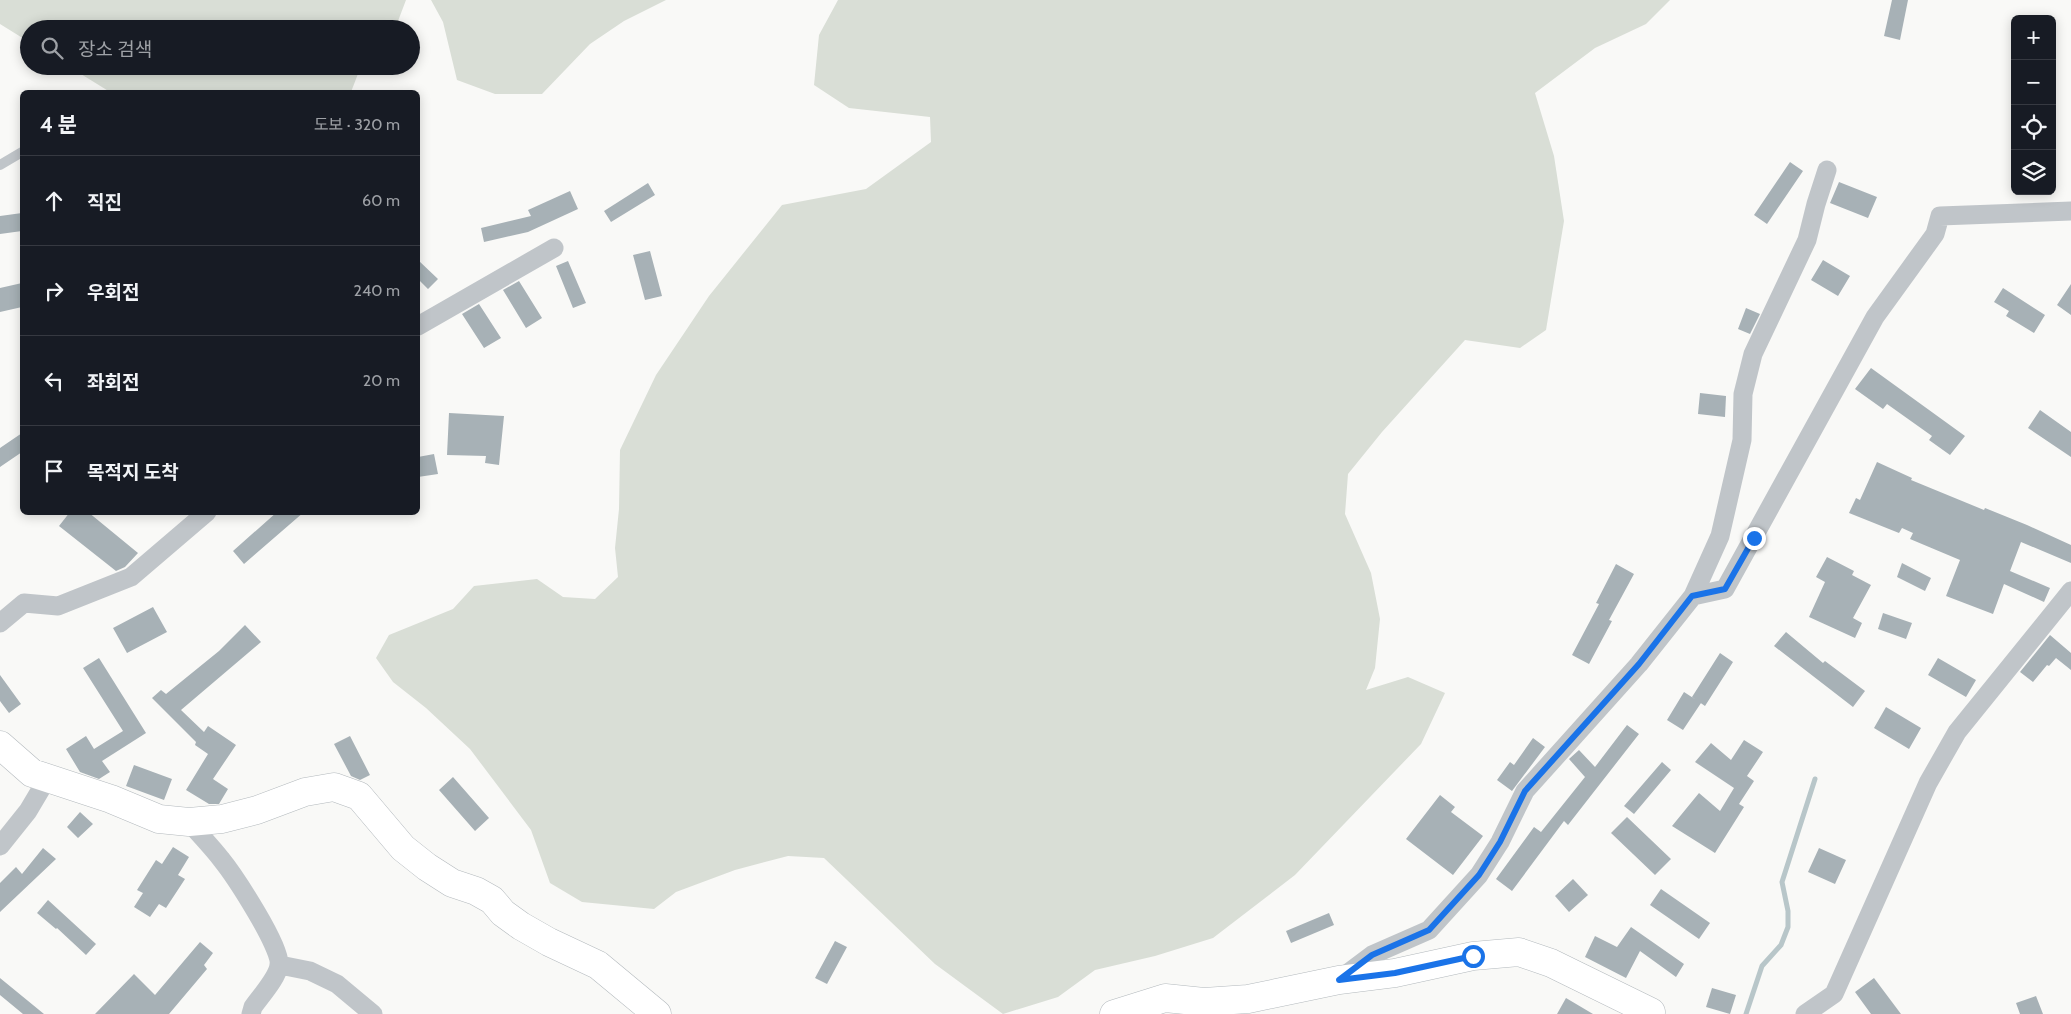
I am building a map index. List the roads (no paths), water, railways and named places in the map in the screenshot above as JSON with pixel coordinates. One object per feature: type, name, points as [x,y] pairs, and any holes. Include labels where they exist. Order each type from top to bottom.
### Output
[{"type":"street","points":[[1339,980],[1372,955],[1429,930],[1435,924],[1479,875],[1500,842],[1525,791],[1639,664],[1692,596],[1720,536],[1742,440],[1743,394],[1753,354],[1807,240],[1827,170]]},
{"type":"street","points":[[1692,596],[1725,589],[1875,317],[1934,234],[1940,216],[2071,211]]},
{"type":"street","points":[[420,325],[554,248]]},
{"type":"street","points":[[0,623],[24,602],[58,606],[131,576],[203,515]]},
{"type":"street","points":[[1805,1014],[1834,994],[1928,783],[1956,732],[2071,591]]},
{"type":"street","points":[[0,744],[32,773],[111,799],[159,819],[188,822],[222,819],[257,810],[305,792],[334,787],[359,796],[402,848],[427,867],[452,883],[476,891],[492,900],[503,913],[549,942],[598,964],[657,1014]]},
{"type":"street","points":[[0,846],[28,811],[47,779]]},
{"type":"street","points":[[188,822],[222,860],[261,920],[278,956],[280,965],[277,972],[253,1007],[251,1014]]},
{"type":"street","points":[[1114,1014],[1165,998],[1204,1002],[1248,999],[1339,980],[1395,973],[1473,956],[1519,952],[1551,963],[1653,1013]]},
{"type":"street","points":[[280,965],[310,971],[338,984],[373,1014]]},
{"type":"lane","points":[[0,165],[20,153]]},
{"type":"waterway","points":[[1746,1014],[1762,966],[1781,945],[1788,927],[1788,911],[1782,882],[1815,779]]}]
